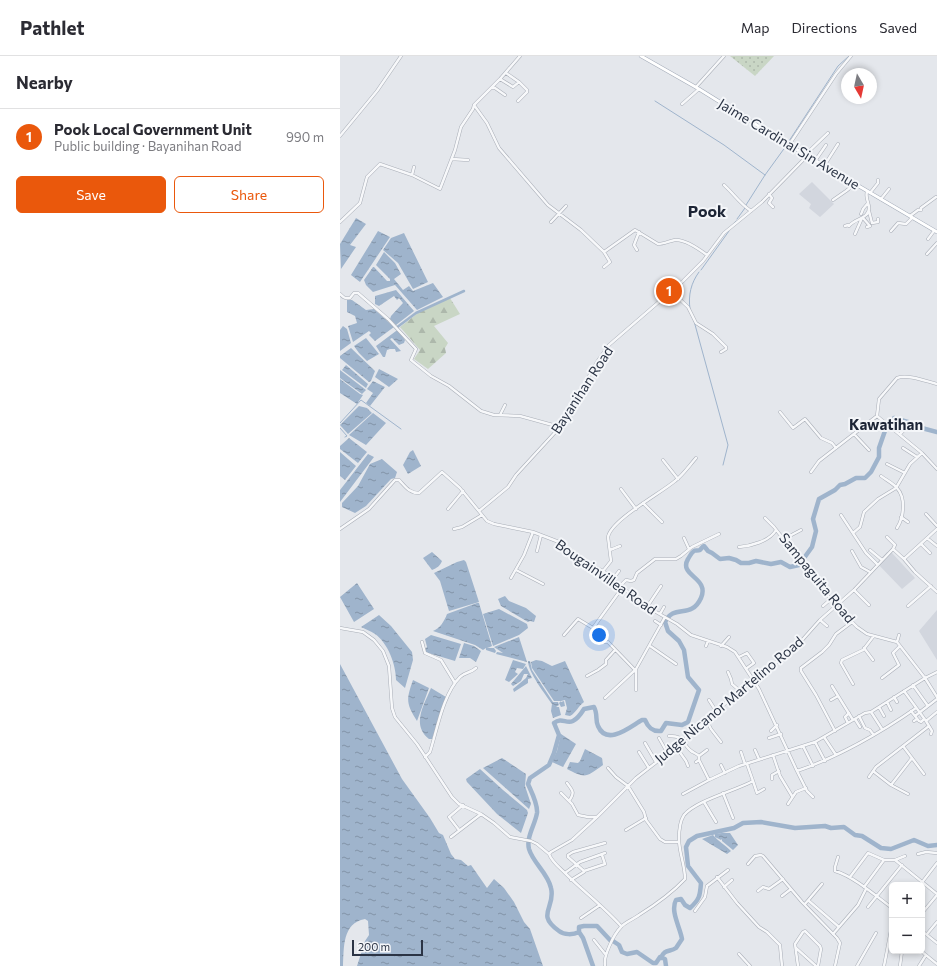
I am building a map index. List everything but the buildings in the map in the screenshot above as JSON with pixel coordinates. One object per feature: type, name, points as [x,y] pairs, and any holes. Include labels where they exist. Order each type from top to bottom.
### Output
[{"type":"main road","name":"Jaime Cardinal Sin Avenue","points":[[641,56],[698,88],[788,145],[935,232]]},
{"type":"street","points":[[340,136],[377,91],[401,56]]},
{"type":"street","points":[[340,222],[360,203],[367,176],[379,164],[383,164],[412,175],[440,189],[452,159],[461,127],[474,105],[492,88],[520,56]]},
{"type":"street","points":[[682,104],[698,88],[724,56]]},
{"type":"street","points":[[788,145],[836,74],[851,56]]},
{"type":"street","points":[[506,73],[519,82],[527,91],[518,100]]},
{"type":"street","points":[[500,79],[513,87],[519,82]]},
{"type":"street","points":[[492,88],[496,88],[505,96]]},
{"type":"street","points":[[474,105],[487,122],[499,148],[548,205],[581,230],[604,252],[610,262],[604,267]]},
{"type":"street","name":"Bayanihan Road","points":[[479,510],[508,487],[516,475],[560,427],[597,362],[609,345],[695,270],[727,230],[762,202],[828,133]]},
{"type":"street","points":[[824,166],[838,144]]},
{"type":"street","points":[[815,161],[826,145]]},
{"type":"street","points":[[452,159],[468,160]]},
{"type":"street","points":[[412,175],[414,167]]},
{"type":"street","points":[[878,180],[878,183],[866,196],[872,223],[878,222],[878,219]]},
{"type":"street","points":[[832,200],[855,184]]},
{"type":"street","points":[[724,185],[736,195],[739,202],[751,211]]},
{"type":"street","points":[[880,200],[889,189]]},
{"type":"street","points":[[769,194],[772,198],[769,203],[773,207]]},
{"type":"street","points":[[891,231],[898,223],[906,224],[918,210],[921,210],[921,208],[936,197]]},
{"type":"street","points":[[860,214],[868,203]]},
{"type":"street","points":[[551,222],[566,206]]},
{"type":"street","points":[[855,234],[869,210]]},
{"type":"street","points":[[845,226],[849,226],[857,219],[863,218]]},
{"type":"street","points":[[863,218],[870,226],[867,227]]},
{"type":"street","points":[[604,252],[635,230],[658,244],[674,240],[683,241],[700,249],[707,255]]},
{"type":"street","points":[[637,250],[634,245],[639,232]]},
{"type":"street","points":[[928,240],[935,232]]},
{"type":"street","points":[[927,254],[937,243]]},
{"type":"street","points":[[671,291],[688,307],[696,323],[713,334],[726,347],[726,349],[721,352]]},
{"type":"street","points":[[340,294],[346,298],[350,298],[354,293],[358,293],[396,328],[416,350],[410,360],[422,370],[449,386],[481,411],[500,415],[520,416],[560,427]]},
{"type":"street","points":[[812,472],[817,463],[877,416],[879,399],[897,378],[904,377],[937,384]]},
{"type":"street","points":[[500,415],[505,405]]},
{"type":"street","points":[[780,412],[793,428],[805,419],[821,438],[832,443],[836,448]]},
{"type":"street","points":[[877,416],[922,453],[937,469]]},
{"type":"street","points":[[900,434],[904,430]]},
{"type":"street","points":[[854,434],[869,450]]},
{"type":"street","points":[[903,448],[917,457]]},
{"type":"street","points":[[853,533],[860,527],[864,512],[874,502],[896,488],[905,473],[917,457],[922,453]]},
{"type":"street","points":[[603,571],[611,561],[609,534],[613,528],[643,503],[678,479],[696,458]]},
{"type":"street","points":[[663,460],[678,479]]},
{"type":"street","points":[[887,464],[905,473]]},
{"type":"street","name":"Bougainvillea Road","points":[[340,529],[369,509],[398,479],[409,490],[419,493],[442,472],[462,491],[486,520],[494,524],[533,532],[559,542],[578,558],[603,571],[621,587],[648,607],[677,624],[691,635],[731,649],[747,668],[777,725],[797,771],[806,788],[813,797]]},
{"type":"street","points":[[881,476],[896,488],[902,500],[902,517],[897,528]]},
{"type":"street","points":[[621,489],[636,509]]},
{"type":"street","points":[[886,489],[891,492]]},
{"type":"street","points":[[448,509],[462,491]]},
{"type":"street","points":[[643,503],[662,522]]},
{"type":"street","points":[[904,559],[937,527],[926,514]]},
{"type":"street","points":[[454,529],[462,527],[482,515]]},
{"type":"street","points":[[841,515],[869,557],[877,564]]},
{"type":"street","points":[[902,517],[908,522]]},
{"type":"street","name":"Sampaguita Road","points":[[765,518],[776,529],[836,606],[861,631],[873,637],[897,642]]},
{"type":"street","points":[[739,547],[753,544],[772,535],[776,529]]},
{"type":"street","points":[[783,539],[801,530]]},
{"type":"street","points":[[511,578],[533,532]]},
{"type":"street","points":[[636,690],[636,669],[607,642],[602,642],[593,634],[593,628],[626,580],[633,581],[637,573],[655,559],[676,559],[689,549],[719,534]]},
{"type":"street","points":[[537,552],[541,535]]},
{"type":"street","points":[[887,537],[895,545],[893,549],[937,592]]},
{"type":"street","points":[[684,538],[689,549]]},
{"type":"street","points":[[927,538],[937,546]]},
{"type":"street","points":[[921,544],[930,553]]},
{"type":"street","points":[[610,550],[620,546]]},
{"type":"street","name":"Judge Nicanor Martelino Road","points":[[550,853],[572,840],[628,786],[656,762],[668,754],[739,690],[796,647],[820,620],[854,590],[877,564],[893,549]]},
{"type":"street","points":[[870,550],[882,560]]},
{"type":"street","points":[[852,551],[861,567],[870,572]]},
{"type":"street","points":[[516,570],[543,584]]},
{"type":"street","points":[[613,579],[619,571]]},
{"type":"street","points":[[648,607],[661,586]]},
{"type":"street","points":[[908,606],[931,586]]},
{"type":"street","points":[[854,590],[868,605]]},
{"type":"street","points":[[823,606],[831,600]]},
{"type":"street","points":[[660,614],[664,607]]},
{"type":"street","points":[[605,698],[636,669],[665,618]]},
{"type":"street","points":[[564,634],[578,619],[593,628]]},
{"type":"street","points":[[820,620],[827,626]]},
{"type":"street","points":[[655,621],[661,625]]},
{"type":"street","points":[[835,731],[819,700],[803,675],[801,668],[822,652],[829,645],[836,634],[852,622]]},
{"type":"street","points":[[340,628],[363,632],[374,640],[383,651],[389,666],[392,708],[395,717],[414,740],[452,797],[463,806],[481,814],[510,837],[531,841],[550,853],[551,859],[564,873],[621,926]]},
{"type":"street","points":[[899,635],[897,642],[925,678],[937,698],[915,716]]},
{"type":"street","points":[[721,646],[729,637]]},
{"type":"street","points":[[853,684],[841,663],[842,660],[859,652],[873,637]]},
{"type":"street","points":[[706,646],[708,641]]},
{"type":"street","points":[[422,642],[425,654],[440,660],[455,683]]},
{"type":"street","points":[[650,646],[676,664]]},
{"type":"street","points":[[882,678],[899,665],[892,653],[900,646]]},
{"type":"street","points":[[864,648],[874,660]]},
{"type":"street","points":[[587,676],[596,672],[606,664],[606,660],[615,650]]},
{"type":"street","points":[[738,657],[746,653],[754,662],[754,664],[747,668]]},
{"type":"street","points":[[425,757],[430,752],[445,702],[455,683],[465,673],[472,672],[476,668]]},
{"type":"street","points":[[728,672],[732,684],[739,690]]},
{"type":"street","points":[[683,794],[709,780],[746,764],[815,742],[859,716],[871,712],[913,685],[936,673]]},
{"type":"street","points":[[913,685],[928,706]]},
{"type":"street","points":[[832,686],[860,727]]},
{"type":"street","points":[[904,691],[929,726],[932,734]]},
{"type":"street","points":[[830,700],[838,696]]},
{"type":"street","points":[[894,697],[897,702]]},
{"type":"street","points":[[709,700],[716,711]]},
{"type":"street","points":[[886,702],[892,710]]},
{"type":"street","points":[[879,707],[884,716]]},
{"type":"street","points":[[797,771],[825,761],[916,708]]},
{"type":"street","points":[[911,711],[920,722],[937,712]]},
{"type":"street","points":[[871,712],[882,729]]},
{"type":"street","points":[[848,723],[845,717],[849,713]]},
{"type":"street","points":[[859,716],[865,728],[870,730],[873,734]]},
{"type":"street","points":[[706,719],[711,730],[721,742]]},
{"type":"street","points":[[914,722],[917,719]]},
{"type":"street","points":[[771,730],[777,725]]},
{"type":"street","points":[[869,777],[873,771],[929,726]]},
{"type":"street","points":[[769,738],[781,734]]},
{"type":"street","points":[[668,736],[675,736],[684,740],[690,750],[699,756]]},
{"type":"street","points":[[824,737],[836,755]]},
{"type":"street","points":[[659,738],[668,754]]},
{"type":"street","points":[[815,742],[825,761]]},
{"type":"street","points":[[645,743],[656,762]]},
{"type":"street","points":[[804,746],[813,766]]},
{"type":"street","points":[[903,746],[924,774]]},
{"type":"street","points":[[676,747],[688,766]]},
{"type":"street","points":[[699,756],[707,750]]},
{"type":"street","points":[[755,750],[759,760]]},
{"type":"street","points":[[639,752],[649,768]]},
{"type":"street","points":[[741,752],[757,793],[764,789]]},
{"type":"street","points":[[699,756],[699,760],[709,780]]},
{"type":"street","points":[[773,756],[783,781],[792,796]]},
{"type":"street","points":[[891,785],[912,758]]},
{"type":"street","points":[[721,765],[725,773]]},
{"type":"street","points":[[608,768],[616,777],[628,786],[654,832],[662,841],[668,843],[679,842]]},
{"type":"street","points":[[772,779],[772,775],[779,771]]},
{"type":"street","points":[[873,771],[891,785],[908,794]]},
{"type":"street","points":[[605,966],[604,962],[609,947],[621,926],[651,907],[675,889],[685,879],[685,871],[679,842],[679,832],[684,816],[704,802],[753,781]]},
{"type":"street","points":[[567,783],[573,792],[573,795],[569,801]]},
{"type":"street","points":[[788,804],[792,796],[798,791],[806,788]]},
{"type":"street","points":[[561,793],[569,801],[578,815],[597,817]]},
{"type":"street","points":[[723,793],[733,818]]},
{"type":"street","points":[[704,802],[716,822]]},
{"type":"street","points":[[459,830],[449,817],[463,806]]},
{"type":"street","points":[[451,837],[481,814]]},
{"type":"street","points":[[626,830],[646,818]]},
{"type":"street","points":[[584,871],[568,857],[569,854],[605,843]]},
{"type":"street","points":[[918,854],[926,852],[937,853]]},
{"type":"street","points":[[564,873],[576,864],[602,856],[606,853]]},
{"type":"street","points":[[850,878],[869,853],[884,860],[895,860],[905,856]]},
{"type":"street","points":[[748,864],[755,856],[761,855],[833,934],[840,943],[835,966]]},
{"type":"street","points":[[571,880],[584,871],[605,864],[602,856]]},
{"type":"street","points":[[838,857],[835,871],[850,878],[889,906]]},
{"type":"street","points":[[833,934],[858,905],[865,888],[884,860]]},
{"type":"street","points":[[895,860],[920,882]]},
{"type":"street","points":[[924,882],[937,864]]},
{"type":"street","points":[[868,907],[902,865]]},
{"type":"street","points":[[694,911],[704,898],[707,886],[728,870]]},
{"type":"street","points":[[717,878],[737,903],[780,945],[782,966]]},
{"type":"street","points":[[758,891],[763,887],[769,889],[783,879]]},
{"type":"street","points":[[724,887],[732,880]]},
{"type":"street","points":[[805,904],[822,884]]},
{"type":"street","points":[[925,886],[937,894],[925,909]]},
{"type":"street","points":[[782,896],[791,889]]},
{"type":"street","points":[[809,901],[840,927]]},
{"type":"street","points":[[581,918],[600,905]]},
{"type":"street","points":[[937,922],[927,934],[937,943]]},
{"type":"street","points":[[796,948],[817,966],[821,949],[807,932],[803,932],[796,942],[796,948],[798,966]]},
{"type":"street","points":[[857,966],[876,933]]},
{"type":"street","points":[[594,940],[606,955]]},
{"type":"street","points":[[884,966],[889,940]]},
{"type":"street","points":[[739,954],[750,966]]},
{"type":"street","points":[[900,966],[902,954]]},
{"type":"street","points":[[919,966],[926,955],[937,965]]},
{"type":"shaded area","points":[[812,182],[834,204],[820,217],[809,208],[811,204],[799,194]]},
{"type":"shaded area","points":[[887,552],[892,553],[915,578],[902,589],[877,563]]},
{"type":"shaded area","points":[[937,610],[937,660],[919,631]]},
{"type":"green space","points":[[730,56],[774,56],[755,76]]},
{"type":"green space","points":[[450,298],[460,314],[434,326],[448,343],[445,348],[446,353],[428,369],[414,359],[420,350],[400,327],[418,313]]},
{"type":"water","points":[[356,218],[366,224],[350,245],[356,247],[341,269],[340,244]]},
{"type":"water","points":[[378,231],[390,237],[360,282],[351,275]]},
{"type":"water","points":[[404,233],[428,282],[413,289],[398,263],[383,250],[391,238]]},
{"type":"water","points":[[384,252],[395,263],[401,274],[394,279],[403,290],[409,286],[413,291],[433,283],[443,297],[417,310],[395,285],[373,292],[366,285],[364,280],[373,267],[387,281],[390,281],[390,279],[376,265]]},
{"type":"water","points":[[396,290],[414,311],[396,325],[390,319],[403,303],[399,298],[397,300],[394,296],[379,306],[375,304],[375,296]]},
{"type":"water","points":[[347,300],[352,300],[366,310],[374,309],[394,327],[375,341],[369,335],[371,333],[369,331],[353,342],[348,326],[357,323],[355,316],[347,312]]},
{"type":"water","points":[[343,326],[347,329],[351,343],[340,351],[340,330]]},
{"type":"water","points":[[398,331],[405,340],[404,343],[399,345],[392,338],[390,339],[401,351],[396,352],[395,349],[387,350],[385,357],[383,357],[376,346]]},
{"type":"water","points":[[366,338],[379,354],[367,361],[354,346]]},
{"type":"water","points":[[351,348],[375,371],[371,381],[369,382],[340,358],[340,356]]},
{"type":"water","points":[[346,365],[368,384],[366,388],[342,370]]},
{"type":"water","points":[[379,369],[398,379],[389,387],[375,377]]},
{"type":"water","points":[[340,370],[366,390],[362,394],[340,378]]},
{"type":"water","points":[[340,379],[363,395],[357,404],[340,393]]},
{"type":"water","points":[[373,381],[385,387],[370,406],[366,403],[373,393],[367,389]]},
{"type":"water","points":[[359,406],[367,408],[372,413],[348,434],[340,425]]},
{"type":"water","points":[[373,413],[386,423],[366,445],[349,435]]},
{"type":"water","points":[[349,438],[367,452],[358,463],[340,449],[340,446]]},
{"type":"water","points":[[413,450],[421,466],[408,474],[403,465],[410,452]]},
{"type":"water","points":[[340,452],[356,466],[345,480],[340,476]]},
{"type":"water","points":[[368,454],[374,457],[340,502],[340,490]]},
{"type":"water","points":[[382,459],[397,472],[395,478],[391,479],[366,506],[355,513],[342,507],[342,503],[358,486],[370,464]]},
{"type":"water","points":[[432,552],[442,561],[438,567],[432,570],[423,558]]},
{"type":"water","points":[[464,560],[466,562],[479,602],[449,611],[440,581],[434,573]]},
{"type":"water","points":[[357,583],[374,609],[354,622],[340,597]]},
{"type":"water","points":[[505,596],[509,601],[526,608],[536,616],[534,622],[528,622],[501,606],[498,599]]},
{"type":"water","points":[[479,603],[492,646],[487,648],[494,648],[496,651],[495,653],[486,650],[486,648],[483,650],[475,645],[433,631],[442,624],[447,614]]},
{"type":"water","points":[[499,609],[527,624],[528,628],[519,635],[493,646],[483,614]]},
{"type":"water","points":[[379,615],[391,626],[412,652],[413,660],[405,688],[396,680],[393,661],[384,643],[375,634],[361,627]]},
{"type":"water","points":[[431,635],[461,644],[455,661],[425,652],[424,650],[427,647],[425,639]]},
{"type":"water","points":[[519,637],[527,662],[496,654],[497,652],[503,653],[494,647]]},
{"type":"water","points":[[464,643],[474,646],[481,651],[476,662],[470,658],[459,658]]},
{"type":"water","points":[[513,660],[526,664],[523,669],[517,668],[515,672],[518,674],[509,682],[505,680]]},
{"type":"water","points":[[536,660],[552,666],[565,661],[584,702],[572,715],[565,715],[567,708],[565,700],[554,701],[532,668],[531,662]]},
{"type":"water","points":[[528,661],[530,661],[532,670],[553,702],[558,702],[559,705],[556,707],[559,707],[561,715],[553,718],[551,711],[552,704],[534,677]]},
{"type":"water","points":[[340,664],[402,779],[439,833],[443,835],[451,854],[455,859],[461,860],[468,866],[471,865],[487,888],[494,879],[504,888],[514,902],[524,922],[530,929],[543,966],[357,966],[365,941],[369,935],[368,921],[365,919],[357,921],[348,931],[344,944],[343,966],[340,966]]},
{"type":"water","points":[[526,666],[532,678],[528,679],[528,683],[514,692],[513,689],[526,678],[528,674],[524,674],[521,681],[513,686],[511,684]]},
{"type":"water","points":[[413,680],[429,688],[417,721],[408,701]]},
{"type":"water","points":[[431,688],[446,697],[432,739],[429,739],[421,728],[420,721],[423,708]]},
{"type":"water","points":[[564,701],[565,706],[561,707],[559,703]]},
{"type":"water","points":[[561,734],[576,744],[563,767],[552,762],[557,751]]},
{"type":"water","points":[[585,749],[602,758],[603,765],[586,775],[578,774],[567,769],[570,762],[578,763],[580,761]]},
{"type":"water","points":[[502,758],[526,774],[525,786],[531,804],[529,809],[483,768]]},
{"type":"water","points":[[480,769],[527,810],[528,813],[521,833],[497,814],[467,782],[466,779]]},
{"type":"water","points":[[730,833],[738,845],[733,850],[722,841],[722,839],[721,840],[715,837],[715,834]]},
{"type":"water","points":[[713,835],[731,851],[727,854],[702,839]]},
{"type":"waterway","points":[[789,141],[838,66],[849,56]]},
{"type":"waterway","points":[[655,101],[724,145],[765,175]]},
{"type":"waterway","points":[[746,205],[786,146]]},
{"type":"waterway","points":[[737,219],[745,208]]},
{"type":"waterway","points":[[732,225],[736,221]]},
{"type":"waterway","points":[[701,270],[729,231]]},
{"type":"waterway","points":[[690,309],[689,299],[691,289],[699,272]]},
{"type":"waterway","points":[[396,328],[416,313],[464,291]]},
{"type":"waterway","points":[[694,321],[728,445],[723,465]]},
{"type":"waterway","points":[[340,423],[361,400],[401,429]]},
{"type":"waterway","points":[[888,424],[894,418],[937,432]]},
{"type":"waterway","points":[[593,966],[583,938],[579,932],[571,934],[563,933],[548,920],[547,915],[552,895],[551,888],[547,878],[531,854],[528,844],[537,813],[537,806],[528,784],[530,778],[549,765],[559,735],[554,723],[561,720],[571,722],[575,720],[584,709],[594,707],[598,726],[602,732],[607,735],[619,733],[642,720],[645,720],[655,731],[661,731],[666,723],[682,725],[688,722],[699,690],[688,677],[684,650],[679,641],[668,631],[665,622],[673,613],[688,610],[697,605],[701,598],[703,591],[701,585],[687,569],[686,565],[688,559],[694,551],[700,550],[704,546],[708,551],[720,559],[729,558],[741,563],[756,561],[771,564],[781,562],[790,567],[799,565],[812,547],[816,531],[813,519],[819,499],[835,490],[840,485],[856,478],[865,478],[871,472],[879,457],[879,448],[887,425]]},
{"type":"waterway","points":[[340,428],[347,436],[345,437]]},
{"type":"waterway","points":[[661,958],[665,952],[676,948],[682,939],[674,909],[676,900],[681,899],[685,905],[690,908],[696,902],[700,894],[701,883],[688,866],[686,847],[689,841],[697,836],[734,828],[743,823],[761,822],[795,828],[825,826],[831,828],[844,827],[855,835],[862,836],[881,848],[891,849],[914,840],[928,846],[937,845]]},
{"type":"waterway","points":[[579,932],[579,927],[597,926],[610,940]]},
{"type":"waterway","points":[[613,941],[619,945],[622,952],[627,954],[637,952],[653,963],[656,963],[660,957],[665,959],[666,966]]},
{"type":"place","name":"Pook Local Government Unit","points":[[669,291]]},
{"type":"district","name":"Pook","points":[[707,211]]},
{"type":"district","name":"Kawatihan","points":[[886,425]]}]
